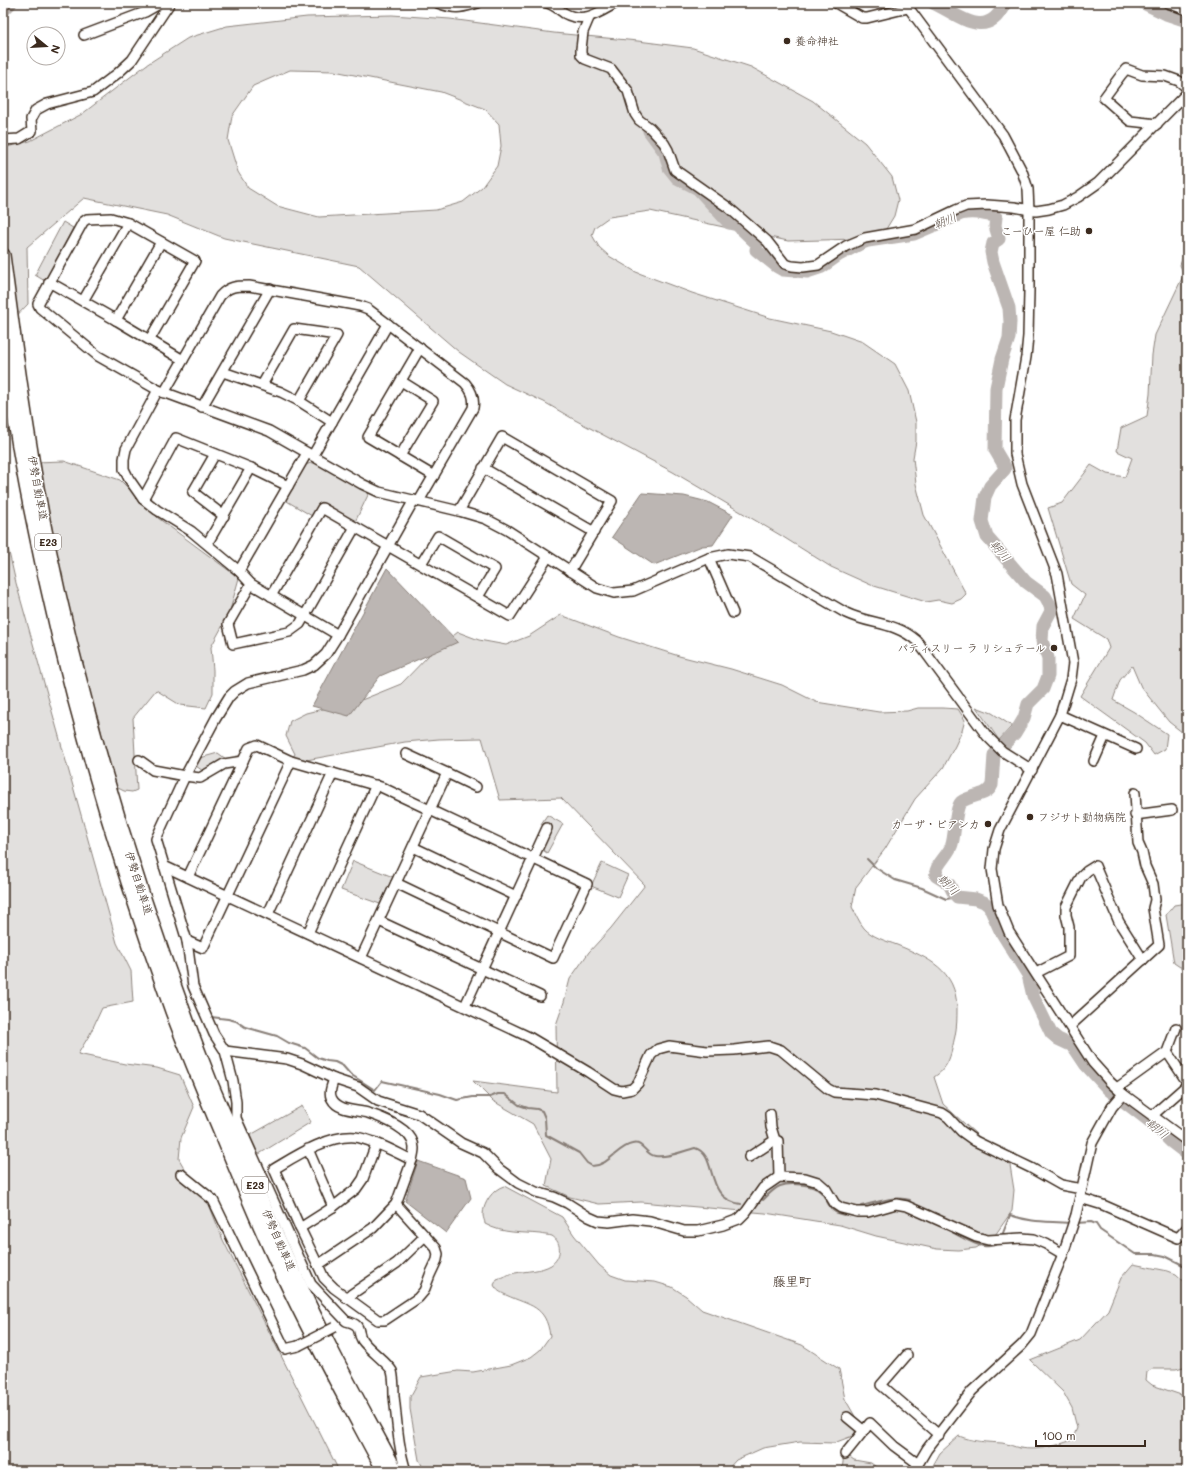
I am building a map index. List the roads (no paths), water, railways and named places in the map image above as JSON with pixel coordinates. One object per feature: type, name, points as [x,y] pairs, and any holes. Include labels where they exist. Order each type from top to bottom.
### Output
[{"type":"highway","name":"伊勢自動車道","points":[[3,255],[20,455],[35,531],[54,614],[83,711],[99,789],[135,889],[213,1089],[293,1271],[332,1352],[396,1471]]},
{"type":"highway","name":"伊勢自動車道","points":[[3,339],[13,373]]},
{"type":"highway","name":"伊勢自動車道","points":[[135,889],[172,1012],[248,1198],[283,1277],[323,1357],[384,1471]]},
{"type":"street","points":[[84,36],[145,12],[159,4],[170,3]]},
{"type":"street","points":[[3,140],[19,138],[32,131],[31,119],[36,110],[47,104],[93,92],[118,73],[132,60],[170,3]]},
{"type":"street","points":[[438,3],[449,7],[462,8],[478,3]]},
{"type":"street","points":[[547,3],[552,4],[564,13],[576,18],[589,18],[616,3]]},
{"type":"street","points":[[836,3],[862,18],[867,18],[906,5],[1003,135],[1028,189],[1028,336],[1026,357],[1015,420],[1014,441],[1022,484],[1055,568],[1064,609],[1073,663],[1071,679],[1060,715],[1000,830],[994,849],[992,869],[997,899],[1009,932],[1094,1062],[1119,1095],[1153,1115],[1187,1141]]},
{"type":"street","points":[[1168,3],[1187,10]]},
{"type":"street","points":[[589,18],[583,32],[581,55],[585,59],[610,69],[628,91],[635,114],[639,120],[650,128],[664,143],[675,170],[729,208],[767,241],[785,264],[792,266],[803,267],[818,265],[846,246],[865,238],[916,229],[966,206],[987,205],[1014,207],[1029,210],[1056,208],[1086,192],[1104,177],[1187,93]]},
{"type":"street","points":[[1157,124],[1130,121],[1104,98],[1126,69],[1142,75],[1165,76],[1179,82],[1187,88]]},
{"type":"street","points":[[150,340],[195,261],[128,223],[111,218],[87,219],[83,222],[39,299],[38,304],[40,308],[98,356],[161,392],[261,427],[278,435],[378,492],[459,511],[486,519],[597,588],[626,593],[640,589],[709,558],[728,554],[750,558],[851,616],[886,624],[904,632],[917,641],[987,736],[998,747],[1032,770]]},
{"type":"street","points":[[83,301],[128,223]]},
{"type":"street","points":[[116,320],[161,242]]},
{"type":"street","points":[[49,282],[183,360]]},
{"type":"street","points":[[338,635],[251,584],[191,531],[144,500],[129,480],[124,469],[124,459],[130,440],[183,360],[220,296],[226,289],[234,286],[249,286],[270,289],[360,306],[368,309],[465,383],[470,389],[474,401],[469,417],[434,476],[388,546],[338,635],[326,654],[314,665],[303,670],[248,683],[235,691],[229,697],[185,776],[156,839],[187,942],[193,986],[214,1034],[225,1051],[233,1081],[236,1102],[236,1118],[311,1284],[346,1321],[352,1322],[357,1326],[361,1339],[392,1372],[400,1454],[406,1471]]},
{"type":"street","points":[[202,407],[270,289]]},
{"type":"street","points":[[239,572],[288,486],[332,422],[388,324]]},
{"type":"street","points":[[262,385],[294,329],[337,335],[299,401]]},
{"type":"street","points":[[420,348],[368,437],[434,476]]},
{"type":"street","points":[[223,372],[262,385],[299,401],[332,422]]},
{"type":"street","points":[[400,456],[433,400],[401,381]]},
{"type":"street","points":[[459,511],[502,437],[612,501],[570,571]]},
{"type":"street","points":[[144,500],[176,438],[251,468],[288,486]]},
{"type":"street","points":[[215,454],[193,492],[224,516]]},
{"type":"street","points":[[210,539],[251,468]]},
{"type":"street","points":[[484,468],[594,532]]},
{"type":"street","points":[[271,596],[322,508],[510,616],[548,557]]},
{"type":"street","points":[[251,584],[228,624],[232,644],[290,632],[300,624],[355,527]]},
{"type":"street","points":[[421,564],[438,536],[495,569],[478,597]]},
{"type":"street","points":[[709,558],[733,613]]},
{"type":"street","points":[[1060,715],[1136,749]]},
{"type":"street","points":[[1094,761],[1105,736]]},
{"type":"street","points":[[188,877],[249,748],[257,745],[291,760],[376,785],[588,884],[553,958],[396,883]]},
{"type":"street","points":[[406,754],[476,787]]},
{"type":"street","points":[[139,760],[153,770],[200,778],[224,764],[243,760]]},
{"type":"street","points":[[187,942],[203,948],[291,760]]},
{"type":"street","points":[[268,914],[333,773]]},
{"type":"street","points":[[361,958],[447,773]]},
{"type":"street","points":[[308,933],[376,785]]},
{"type":"street","points":[[1070,1026],[1159,945],[1153,908],[1155,900],[1153,884],[1145,866],[1142,852],[1138,843],[1135,815],[1135,793]]},
{"type":"street","points":[[1135,815],[1172,810]]},
{"type":"street","points":[[465,1006],[547,828]]},
{"type":"street","points":[[413,847],[516,896]]},
{"type":"street","points":[[164,866],[529,1037],[614,1089],[622,1091],[632,1089],[638,1083],[651,1055],[658,1049],[669,1046],[707,1051],[769,1046],[781,1050],[828,1089],[834,1092],[875,1095],[942,1113],[948,1117],[961,1131],[975,1141],[1031,1168],[1060,1185],[1178,1238],[1187,1228]]},
{"type":"street","points":[[1036,973],[1069,956],[1069,927],[1066,907],[1081,877],[1095,866],[1119,922],[1143,960]]},
{"type":"street","points":[[379,921],[540,996]]},
{"type":"street","points":[[845,1454],[870,1423],[916,1467],[927,1449],[972,1392],[1027,1339],[1063,1254],[1073,1224],[1092,1143],[1119,1095],[1167,1052],[1176,1028]]},
{"type":"street","points":[[225,1051],[287,1059],[302,1064],[334,1079],[358,1087],[378,1101],[419,1114],[461,1142],[483,1153],[499,1169],[518,1183],[536,1192],[561,1200],[598,1221],[609,1222],[632,1219],[650,1221],[684,1231],[698,1231],[723,1225],[739,1219],[746,1212],[762,1188],[779,1177],[805,1178],[818,1182],[826,1189],[835,1204],[841,1208],[857,1212],[868,1212],[896,1204],[907,1206],[976,1237],[988,1240],[1022,1238],[1034,1239],[1063,1254]]},
{"type":"street","points":[[1153,1115],[1187,1085],[1167,1052]]},
{"type":"street","points":[[318,1265],[373,1228],[396,1204],[412,1160],[414,1148],[412,1138],[406,1131],[378,1117],[339,1106],[332,1100],[330,1092],[334,1079]]},
{"type":"street","points":[[770,1114],[771,1127],[775,1140],[778,1141],[779,1177]]},
{"type":"street","points":[[396,1204],[426,1236],[436,1248],[438,1254],[424,1291],[418,1298],[385,1320],[378,1320],[346,1298],[324,1278],[306,1243],[274,1169],[308,1149],[341,1139],[355,1137],[367,1140],[412,1160]]},
{"type":"street","points":[[749,1157],[775,1140]]},
{"type":"street","points":[[300,1228],[333,1207],[356,1189],[363,1179],[376,1144]]},
{"type":"street","points":[[308,1149],[333,1207]]},
{"type":"street","points":[[180,1174],[213,1200],[284,1349],[298,1346],[346,1321]]},
{"type":"street","points":[[346,1298],[397,1263],[426,1236]]},
{"type":"street","points":[[295,1248],[306,1243]]},
{"type":"street","points":[[907,1355],[881,1385],[939,1435]]},
{"type":"street","points":[[847,1417],[864,1431]]},
{"type":"waterway","points":[[3,11],[11,3]]},
{"type":"waterway","points":[[879,3],[882,6],[894,3]]},
{"type":"waterway","points":[[933,3],[962,18],[972,22],[981,23],[990,21],[998,15],[1005,3]]},
{"type":"waterway","points":[[1143,3],[1166,14],[1187,21]]},
{"type":"waterway","name":"朝川","points":[[649,131],[665,153],[669,168],[677,178],[698,189],[729,223],[737,225],[757,244],[756,250],[783,270],[807,272],[822,267],[839,255],[868,241],[914,234],[965,213],[983,214],[996,217],[995,226],[999,239],[993,243],[991,252],[1009,308],[1010,322],[1009,338],[1002,359],[996,388],[995,450],[1005,469],[990,486],[985,497],[982,521],[987,537],[1026,582],[1045,596],[1050,605],[1051,611],[1043,626],[1042,641],[1048,658],[1048,676],[1043,689],[1028,704],[1024,718],[1015,733],[994,755],[992,785],[990,789],[983,794],[965,799],[959,805],[951,848],[939,864],[936,876],[949,884],[957,897],[976,899],[989,906],[1000,930],[1028,975],[1033,996],[1051,1033],[1058,1039],[1073,1046],[1085,1064],[1109,1090],[1152,1123],[1170,1141],[1187,1154]]},
{"type":"waterway","points":[[867,859],[876,868],[895,880],[922,888],[946,899],[957,897]]},
{"type":"waterway","points":[[211,1017],[236,1021],[245,1027],[277,1036],[289,1043],[305,1048],[318,1058],[335,1062],[343,1066],[350,1074],[375,1090],[382,1081],[440,1094],[457,1100],[505,1094],[519,1105],[542,1111],[545,1118],[546,1135],[579,1153],[587,1163],[592,1166],[604,1163],[622,1149],[632,1144],[639,1144],[655,1156],[670,1155],[695,1148],[702,1152],[707,1159],[716,1186],[721,1194],[729,1200],[741,1204]]},
{"type":"waterway","points":[[763,1200],[773,1190],[780,1186],[801,1184],[817,1189],[821,1192],[835,1212],[844,1215]]},
{"type":"waterway","points":[[861,1206],[898,1198],[910,1200]]},
{"type":"waterway","points":[[1003,1233],[1010,1215],[1033,1221],[1070,1223]]},
{"type":"waterway","points":[[1076,1223],[1091,1222],[1096,1224],[1100,1230],[1135,1254],[1155,1254],[1165,1256],[1187,1267]]},
{"type":"waterway","points":[[941,1226],[977,1244],[984,1246],[997,1244]]},
{"type":"place","name":"養命神社","points":[[787,41]]},
{"type":"place","name":"こーひー屋 仁助","points":[[1089,231]]},
{"type":"place","name":"パティスリー ラ リシュテール","points":[[1054,648]]},
{"type":"place","name":"フジサト動物病院","points":[[1030,817]]},
{"type":"place","name":"カーザ・ビアンカ","points":[[988,824]]},
{"type":"district","name":"藤里町","points":[[792,1281]]}]
